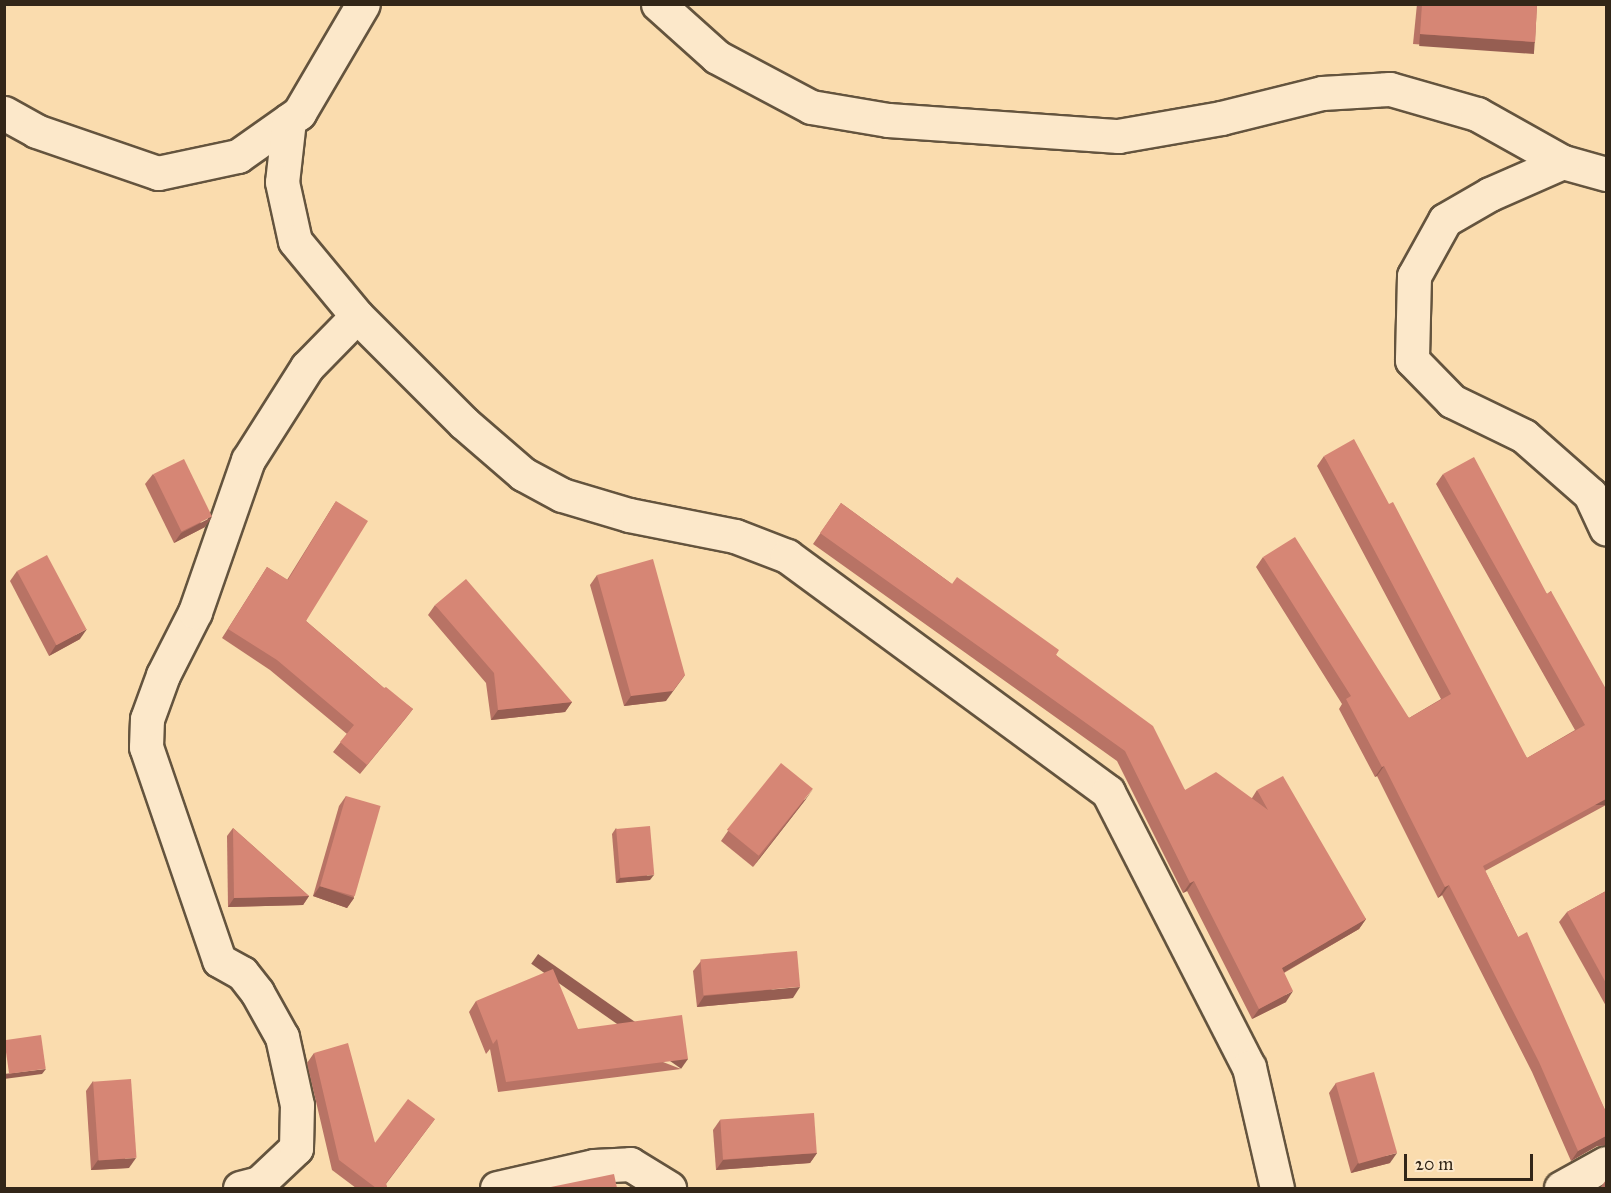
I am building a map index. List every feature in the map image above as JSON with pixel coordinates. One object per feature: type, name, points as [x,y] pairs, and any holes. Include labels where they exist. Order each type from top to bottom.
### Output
[{"type":"street","points":[[4,113],[36,131],[158,173],[238,156],[299,113],[363,4]]},
{"type":"street","points":[[658,4],[717,57],[812,107],[866,116],[1119,136],[1221,118],[1322,93],[1390,88],[1477,114],[1563,162],[1606,174]]},
{"type":"street","points":[[289,120],[282,182],[295,241],[357,316],[464,423],[523,474],[573,498],[629,516],[735,536],[786,556],[1108,792],[1249,1067],[1276,1188]]},
{"type":"street","points":[[1563,162],[1490,194],[1445,220],[1414,276],[1412,360],[1452,401],[1524,436],[1590,494],[1606,529]]},
{"type":"street","points":[[262,1184],[296,1148],[297,1104],[282,1037],[257,992],[247,979],[242,973],[219,960],[146,747],[147,719],[163,675],[195,612],[248,459],[307,367],[357,316]]},
{"type":"street","points":[[1561,1188],[1606,1163]]},
{"type":"street","points":[[497,1188],[594,1166],[630,1164],[669,1188]]},
{"type":"building","points":[[1422,4],[1537,5],[1535,42],[1420,34]]},
{"type":"building","points":[[1354,439],[1389,504],[1393,502],[1527,758],[1585,725],[1443,474],[1474,457],[1547,594],[1551,591],[1606,689],[1606,799],[1483,866],[1518,937],[1527,932],[1606,1112],[1606,1136],[1578,1151],[1539,1062],[1449,885],[1445,887],[1384,766],[1382,767],[1346,699],[1351,696],[1263,557],[1295,537],[1409,718],[1451,694],[1324,456]]},
{"type":"building","points":[[184,459],[212,517],[181,531],[153,474]]},
{"type":"building","points":[[336,501],[368,521],[306,621],[384,688],[386,687],[413,709],[367,765],[340,742],[354,725],[277,660],[228,629],[267,567],[288,580]]},
{"type":"building","points":[[841,503],[952,584],[957,577],[1059,650],[1056,655],[1153,726],[1185,790],[1216,772],[1268,810],[1257,790],[1283,776],[1366,919],[1282,968],[1293,991],[1259,1009],[1194,881],[1190,883],[1125,751],[820,533]]},
{"type":"building","points":[[47,555],[86,629],[56,645],[17,571]]},
{"type":"building","points":[[653,559],[685,675],[673,691],[631,696],[597,575]]},
{"type":"building","points":[[466,579],[572,702],[498,710],[494,673],[435,605]]},
{"type":"building","points":[[781,763],[813,789],[759,856],[727,830]]},
{"type":"building","points":[[346,796],[381,806],[355,896],[320,886]]},
{"type":"building","points":[[650,826],[654,875],[620,878],[616,829]]},
{"type":"building","points":[[233,828],[309,896],[234,898]]},
{"type":"building","points":[[1606,891],[1606,983],[1567,912]]},
{"type":"building","points":[[797,951],[800,987],[704,995],[700,959]]},
{"type":"building","points":[[553,969],[578,1029],[682,1015],[688,1059],[506,1082],[497,1039],[493,1044],[476,1001]]},
{"type":"building","points":[[41,1035],[46,1069],[9,1074],[4,1040]]},
{"type":"building","points":[[348,1043],[375,1143],[408,1099],[435,1119],[386,1183],[387,1188],[376,1188],[339,1160],[314,1053]]},
{"type":"building","points":[[1374,1072],[1397,1153],[1359,1164],[1336,1083]]},
{"type":"building","points":[[131,1079],[137,1158],[99,1160],[93,1082]]},
{"type":"building","points":[[814,1113],[817,1153],[723,1159],[720,1120]]},
{"type":"building","points":[[614,1174],[617,1188],[546,1188]]}]
